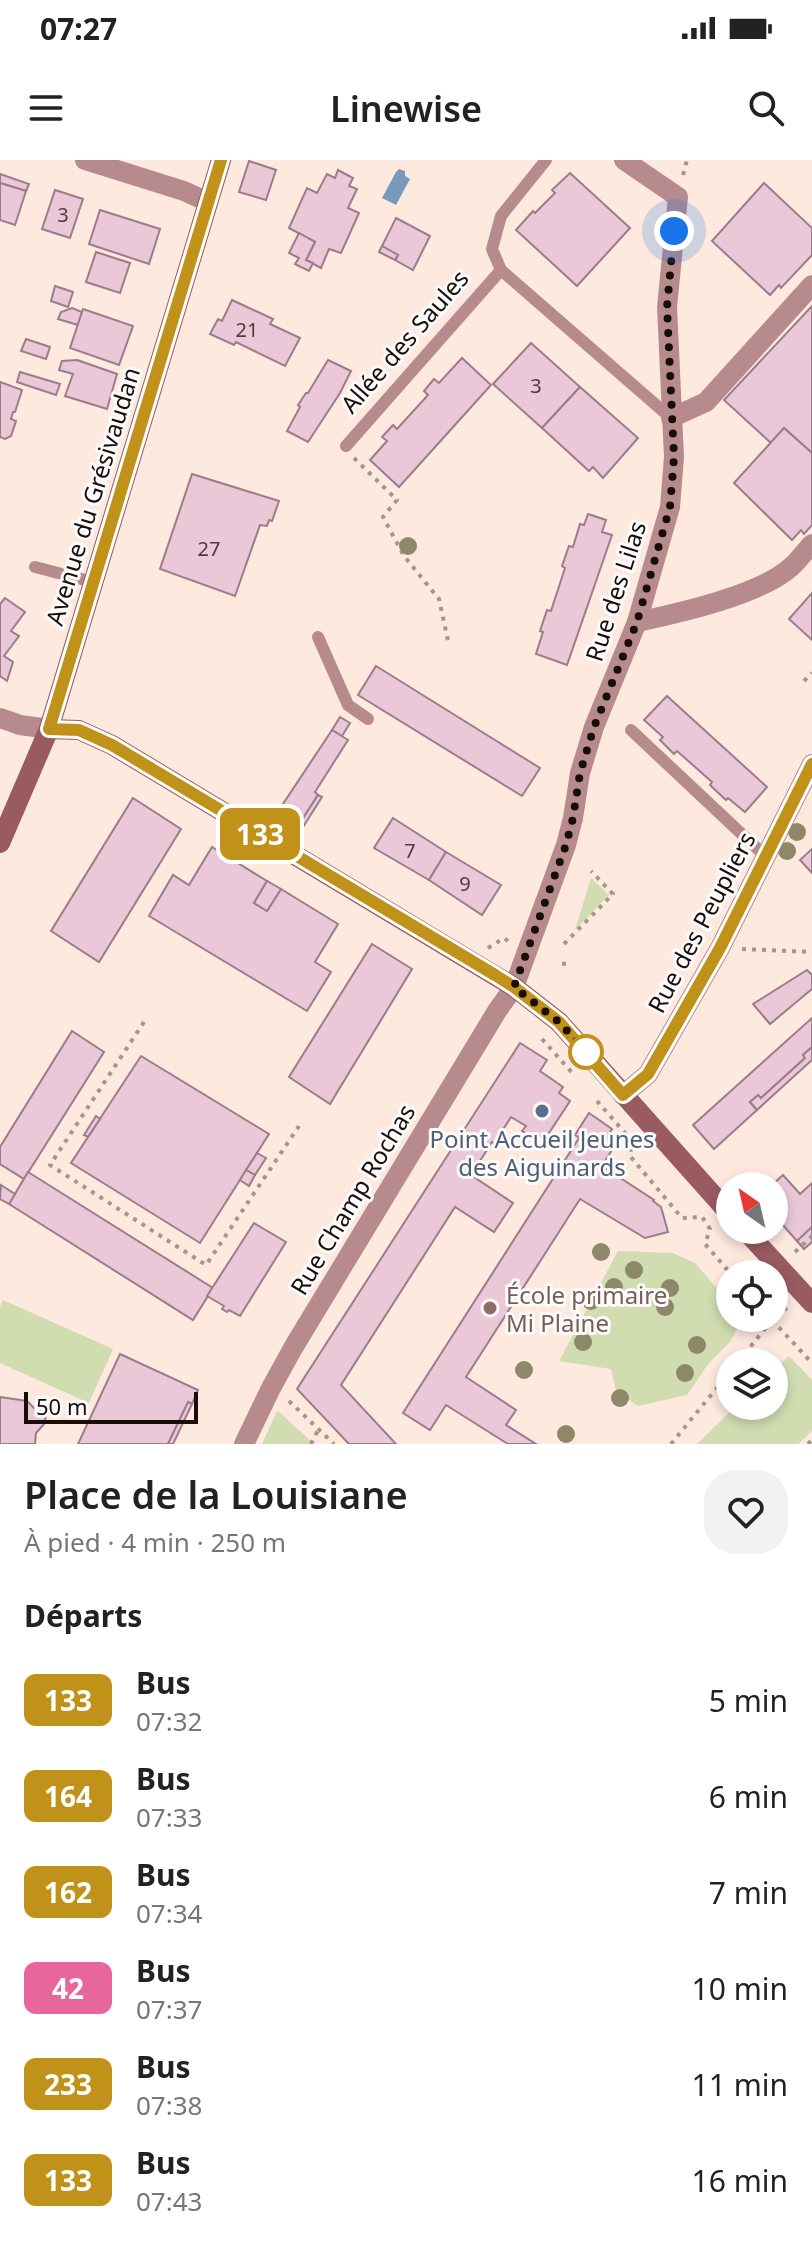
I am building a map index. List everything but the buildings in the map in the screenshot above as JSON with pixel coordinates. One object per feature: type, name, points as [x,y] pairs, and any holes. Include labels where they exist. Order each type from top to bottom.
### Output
[{"type":"street","points":[[85,160],[184,191],[208,202]]},
{"type":"street","name":"Avenue du Grésivaudan","points":[[0,843],[49,729],[221,160]]},
{"type":"street","name":"Rue des Lilas","points":[[514,987],[566,845],[580,773],[594,727],[637,622],[670,507],[674,457],[667,307],[678,197],[624,160]]},
{"type":"street","points":[[671,418],[706,402],[812,285]]},
{"type":"street","points":[[637,622],[755,588],[789,569],[812,544]]},
{"type":"street","points":[[0,718],[20,725],[79,730],[112,745],[514,987],[559,1022],[716,1198]]},
{"type":"street","name":"Rue des Peupliers","points":[[623,1095],[648,1074],[720,948],[812,764]]},
{"type":"street","name":"Rue Champ Rochas","points":[[244,1444],[271,1388],[397,1175],[514,987]]},
{"type":"street","points":[[758,1244],[808,1299]]},
{"type":"lane","name":"Allée des Saules","points":[[546,160],[501,216],[492,249],[501,270],[671,418]]},
{"type":"lane","name":"Allée des Saules","points":[[346,446],[501,270]]},
{"type":"lane","points":[[35,567],[93,582]]},
{"type":"lane","points":[[318,637],[348,705],[368,719]]},
{"type":"lane","points":[[631,730],[765,856]]},
{"type":"path","points":[[346,446],[356,461],[397,500],[383,517],[404,556],[439,599],[448,641]]},
{"type":"path","points":[[804,681],[812,673]]},
{"type":"path","points":[[564,944],[615,896],[591,871]]},
{"type":"path","points":[[485,950],[504,938],[516,946]]},
{"type":"path","points":[[720,948],[812,952]]},
{"type":"path","points":[[562,964],[570,963]]},
{"type":"path","points":[[144,1022],[50,1165],[206,1265],[299,1126]]},
{"type":"path","points":[[542,1039],[578,1079]]},
{"type":"path","points":[[596,1100],[632,1141],[630,1156],[682,1218],[702,1217],[710,1229],[705,1244],[719,1260]]},
{"type":"path","points":[[788,1310],[808,1299]]},
{"type":"path","points":[[749,1348],[762,1332]]},
{"type":"path","points":[[784,1332],[812,1363]]},
{"type":"path","points":[[271,1388],[295,1405],[334,1444]]},
{"type":"path","points":[[671,1444],[716,1389]]},
{"type":"path","points":[[311,1444],[319,1428]]},
{"type":"green space","points":[[591,878],[609,895],[575,930]]},
{"type":"green space","points":[[618,1251],[673,1253],[695,1263],[716,1288],[716,1332],[735,1332],[724,1348],[716,1348],[716,1356],[687,1395],[638,1406],[616,1391],[611,1369],[559,1361]]},
{"type":"green space","points":[[3,1300],[113,1349],[89,1403],[0,1363],[0,1307]]},
{"type":"green space","points":[[788,1357],[812,1380],[812,1431],[798,1444],[697,1444],[722,1420],[788,1420]]},
{"type":"green space","points":[[278,1411],[314,1444],[262,1444]]},
{"type":"water","points":[[399,169],[405,171],[405,176],[410,179],[396,205],[382,198]]},
{"type":"bus line","name":"133","points":[[221,160],[49,729],[79,730],[112,745],[514,987],[559,1022],[623,1095],[648,1074],[720,948],[812,764]]},
{"type":"place","name":"Point Accueil Jeunes des Aiguinards","points":[[542,1111]]},
{"type":"place","name":"École primaire Mi Plaine","points":[[490,1308]]},
{"type":"route","points":[[586,1052],[559,1022],[514,987],[566,845],[580,773],[594,727],[637,622],[670,507],[674,457],[667,307],[674,231]]}]
